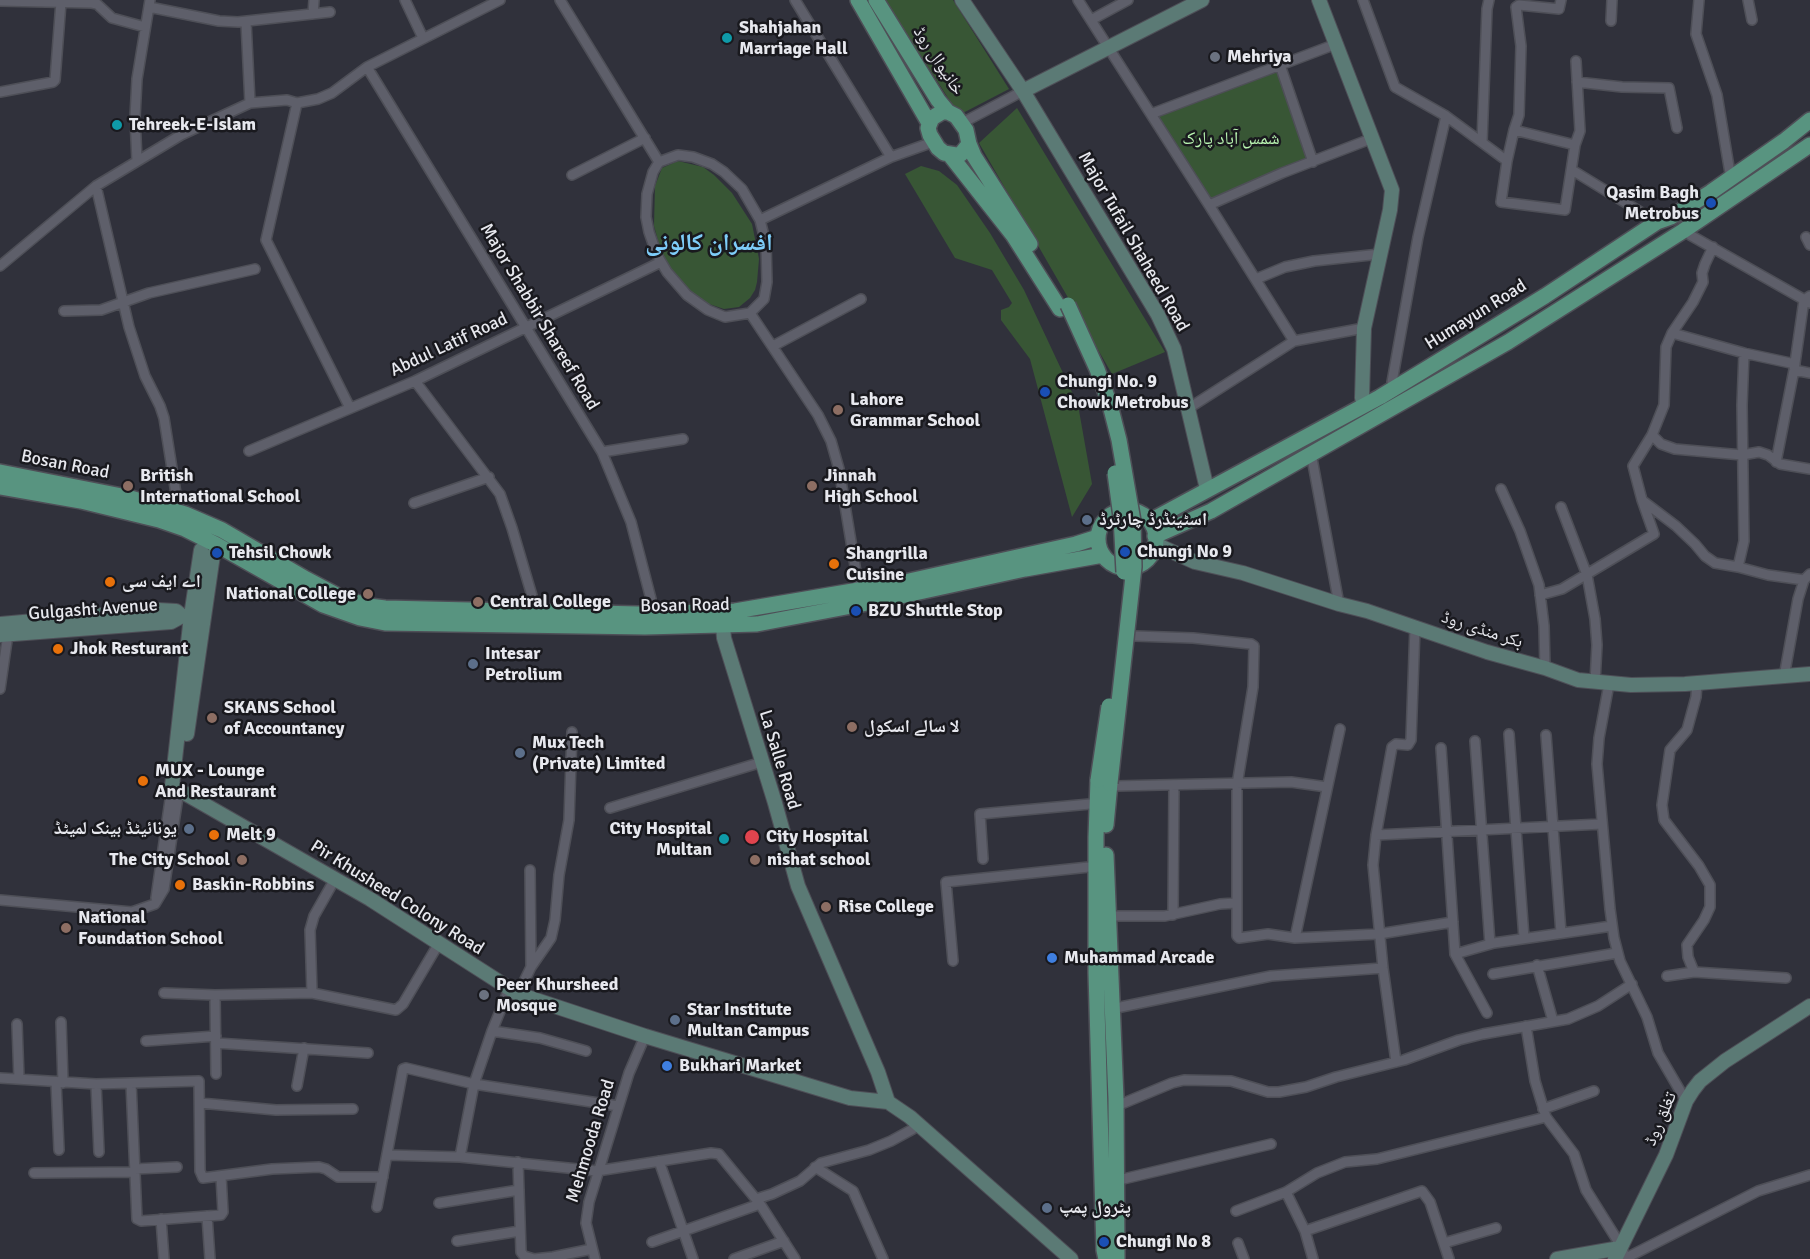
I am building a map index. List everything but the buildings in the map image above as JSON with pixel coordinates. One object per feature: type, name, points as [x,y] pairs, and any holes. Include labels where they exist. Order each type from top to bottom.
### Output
[{"type":"main road","points":[[858,0],[929,123],[933,142],[950,155],[1013,236],[1064,307],[1102,407],[1117,481],[1124,567],[1120,625],[1098,780],[1096,837],[1096,973],[1103,1228],[1106,1259]]},
{"type":"main road","name":"خانیوال روڈ","points":[[876,0],[948,112]]},
{"type":"main road","points":[[884,46],[898,37]]},
{"type":"main road","points":[[929,123],[936,114],[948,112],[962,123],[974,156],[1064,307],[1097,369],[1110,405],[1121,451],[1133,521],[1134,567],[1106,832],[1116,1099],[1118,1259]]},
{"type":"main road","name":"Humayun Road","points":[[1153,534],[1180,507],[1207,489],[1380,397],[1426,369],[1545,296],[1657,222],[1671,217],[1731,179],[1810,120]]},
{"type":"main road","points":[[950,155],[961,154],[969,144]]},
{"type":"main road","name":"Humayun Road","points":[[1153,534],[1211,511],[1508,342],[1683,231],[1810,145]]},
{"type":"main road","points":[[1207,489],[1239,468],[1362,398],[1392,382],[1426,369]]},
{"type":"main road","name":"Bosan Road","points":[[0,472],[136,499],[185,514],[222,530],[340,597],[369,606],[638,614],[735,611],[859,590],[1076,544],[1098,537]]},
{"type":"main road","name":"Bosan Road","points":[[0,487],[81,501],[159,519],[217,545],[323,605],[360,618],[385,622],[723,626],[757,624],[1102,555]]},
{"type":"main road","points":[[1122,510],[1139,512],[1153,534],[1148,558],[1135,566],[1119,567],[1102,555],[1098,537],[1100,527],[1106,519],[1122,510]]},
{"type":"street","points":[[314,0],[314,14]]},
{"type":"street","points":[[405,0],[423,38]]},
{"type":"street","points":[[0,266],[96,186],[181,135],[250,103],[287,100],[297,103],[318,99],[332,93],[367,67],[500,0]]},
{"type":"street","points":[[560,0],[659,162]]},
{"type":"street","points":[[795,0],[891,157]]},
{"type":"street","name":"Major Tufail Shaheed Road","points":[[962,0],[1023,91],[1158,315],[1174,349],[1207,489]]},
{"type":"street","points":[[1078,0],[1294,341]]},
{"type":"street","points":[[1091,20],[1128,0]]},
{"type":"street","points":[[962,123],[1202,0]]},
{"type":"street","points":[[1319,0],[1392,190],[1390,210],[1364,328],[1362,398]]},
{"type":"street","points":[[1363,0],[1395,87],[1446,116],[1506,161]]},
{"type":"street","points":[[1482,142],[1489,0]]},
{"type":"street","points":[[1561,0],[1559,9],[1519,5],[1516,7],[1520,54],[1519,115],[1506,161],[1501,202],[1565,210],[1575,145],[1580,131],[1576,61]]},
{"type":"street","points":[[1611,21],[1612,0]]},
{"type":"street","points":[[1699,0],[1696,34],[1717,95],[1731,179]]},
{"type":"street","points":[[1748,0],[1752,20]]},
{"type":"street","points":[[0,1],[98,4],[103,5],[112,18],[145,27]]},
{"type":"street","points":[[0,92],[55,80],[61,2]]},
{"type":"street","points":[[137,161],[135,117],[137,79],[149,4],[219,21],[246,22],[330,12]]},
{"type":"street","points":[[246,22],[250,103]]},
{"type":"street","points":[[1151,114],[1336,44]]},
{"type":"street","points":[[1280,65],[1313,162]]},
{"type":"street","name":"Major Shabbir Shareef Road","points":[[367,67],[602,452],[631,522],[651,599]]},
{"type":"street","points":[[1577,82],[1622,87],[1669,88],[1677,128]]},
{"type":"street","points":[[297,103],[266,240],[350,408]]},
{"type":"street","points":[[1392,382],[1418,237],[1446,116]]},
{"type":"street","points":[[1514,130],[1575,145]]},
{"type":"street","points":[[572,175],[645,138]]},
{"type":"street","points":[[1209,205],[1282,172],[1373,138]]},
{"type":"street","points":[[760,220],[891,157],[933,142]]},
{"type":"street","points":[[685,155],[712,164],[742,189],[760,220],[766,244],[767,282],[764,299],[750,313],[725,317],[708,310],[687,295],[661,262],[652,242],[646,217],[650,182],[659,162],[685,155]]},
{"type":"street","points":[[1572,170],[1657,222]]},
{"type":"street","points":[[96,186],[123,301],[145,376],[164,418],[177,500]]},
{"type":"street","points":[[1690,235],[1808,300],[1776,462]]},
{"type":"street","points":[[1540,595],[1562,589],[1654,534],[1642,500],[1634,466],[1652,435],[1664,405],[1666,347],[1672,333],[1694,302],[1703,282],[1702,273],[1705,264],[1713,247]]},
{"type":"street","points":[[1256,279],[1285,267],[1314,261],[1380,254]]},
{"type":"street","name":"Abdul Latif Road","points":[[249,451],[415,381],[661,262]]},
{"type":"street","points":[[64,312],[101,310],[123,301],[255,269]]},
{"type":"street","points":[[773,346],[861,299]]},
{"type":"street","points":[[750,313],[818,415],[831,441],[839,469],[859,590]]},
{"type":"street","points":[[1189,408],[1294,341],[1364,328]]},
{"type":"street","points":[[1672,333],[1810,372]]},
{"type":"street","points":[[1738,567],[1744,541],[1742,405],[1744,353]]},
{"type":"street","points":[[415,381],[500,494],[533,599]]},
{"type":"street","points":[[1652,435],[1661,444],[1675,449],[1742,455],[1759,452],[1776,462],[1794,468],[1810,469]]},
{"type":"street","points":[[602,452],[683,439]]},
{"type":"street","points":[[1311,453],[1339,604]]},
{"type":"street","points":[[414,503],[489,477]]},
{"type":"street","points":[[1501,489],[1535,572],[1540,595],[1545,668]]},
{"type":"street","points":[[1642,500],[1676,526],[1705,556],[1715,563],[1768,575],[1807,577],[1798,599],[1784,677]]},
{"type":"street","points":[[1562,507],[1587,575],[1595,619],[1602,683],[1597,751],[1612,926],[1617,952],[1647,1017],[1658,1053],[1686,1101]]},
{"type":"street","name":"بکر منڈی روڈ","points":[[1153,534],[1195,562],[1243,573],[1367,611],[1578,680],[1631,685],[1697,683],[1810,674]]},
{"type":"street","points":[[0,900],[132,912],[155,904],[164,889],[192,616],[207,552]]},
{"type":"street","name":"Gulgasht Avenue","points":[[3,631],[171,622],[192,616]]},
{"type":"street","name":"La Salle Road","points":[[723,626],[724,638],[798,886],[878,1072],[888,1102]]},
{"type":"street","points":[[1396,1062],[1373,877],[1376,835],[1392,747],[1396,744],[1408,745],[1411,740],[1415,627]]},
{"type":"street","points":[[0,689],[3,631]]},
{"type":"street","points":[[1135,636],[1193,638],[1254,646],[1253,687],[1237,785],[1235,933],[1239,938],[1268,934],[1295,938],[1379,934],[1453,922]]},
{"type":"street","points":[[1694,972],[1688,957],[1687,945],[1710,907],[1711,892],[1708,879],[1664,820],[1662,805],[1670,750],[1687,730],[1696,697],[1697,683]]},
{"type":"street","points":[[1295,938],[1340,729]]},
{"type":"street","points":[[460,1157],[474,1084],[492,1031],[513,992],[551,938],[569,820],[573,732]]},
{"type":"street","points":[[1509,734],[1524,938]]},
{"type":"street","points":[[1546,735],[1561,933]]},
{"type":"street","points":[[1474,741],[1490,944]]},
{"type":"street","points":[[1441,748],[1455,954],[1487,1013]]},
{"type":"street","points":[[610,808],[762,762]]},
{"type":"street","points":[[1116,786],[1291,782],[1327,787]]},
{"type":"street","points":[[1173,915],[1174,786]]},
{"type":"street","name":"Pir Khusheed Colony Road","points":[[176,788],[335,879],[513,992],[645,1036],[850,1098],[888,1102]]},
{"type":"street","points":[[983,859],[980,814],[1090,804]]},
{"type":"street","points":[[1376,835],[1602,824]]},
{"type":"street","points":[[953,961],[946,882],[1089,867]]},
{"type":"street","points":[[530,870],[531,967]]},
{"type":"street","points":[[312,993],[310,930],[314,916],[335,879]]},
{"type":"street","points":[[1114,916],[1173,915],[1220,904],[1236,903]]},
{"type":"street","points":[[1455,954],[1490,944],[1612,926]]},
{"type":"street","points":[[164,993],[215,995],[312,993],[396,1010],[403,1004],[439,943]]},
{"type":"street","points":[[1493,974],[1617,952]]},
{"type":"street","points":[[1537,965],[1553,1021]]},
{"type":"street","points":[[1116,1008],[1271,976],[1383,968]]},
{"type":"street","points":[[1667,975],[1694,972],[1786,978]]},
{"type":"street","points":[[1119,1105],[1184,1080],[1231,1081],[1260,1091],[1279,1092],[1396,1062],[1459,1040],[1568,1019],[1585,1013],[1632,984]]},
{"type":"street","points":[[215,995],[216,1074]]},
{"type":"street","name":"تغلق روڈ","points":[[1621,1254],[1666,1155],[1686,1101],[1700,1081],[1810,1006]]},
{"type":"street","points":[[59,1150],[61,1022]]},
{"type":"street","points":[[17,1024],[19,1079]]},
{"type":"street","points":[[1526,1026],[1535,1081],[1544,1113],[1574,1154],[1586,1190],[1621,1254]]},
{"type":"street","points":[[492,1031],[540,1038],[586,1051]]},
{"type":"street","name":"Mehmooda Road","points":[[595,1259],[586,1216],[597,1171],[618,1106],[645,1036]]},
{"type":"street","points":[[147,1041],[216,1039],[368,1053]]},
{"type":"street","points":[[297,1086],[304,1048]]},
{"type":"street","points":[[377,1208],[403,1069],[474,1084],[618,1106]]},
{"type":"street","points":[[0,1078],[96,1084],[199,1081],[201,1176],[206,1178],[272,1169],[319,1167],[338,1177],[383,1177]]},
{"type":"street","points":[[131,1083],[137,1219],[141,1221],[218,1216],[223,1212],[221,1176]]},
{"type":"street","points":[[96,1084],[99,1152]]},
{"type":"street","points":[[1236,1211],[1286,1192],[1317,1173],[1345,1162],[1377,1159],[1544,1113],[1594,1091]]},
{"type":"street","points":[[888,1102],[1071,1259]]},
{"type":"street","points":[[200,1103],[276,1110],[353,1109]]},
{"type":"street","points":[[652,1242],[786,1188],[809,1175],[821,1163],[869,1150],[891,1141],[911,1123]]},
{"type":"street","points":[[1119,1180],[1271,1144]]},
{"type":"street","points":[[387,1155],[460,1157],[597,1171],[711,1153],[719,1154],[758,1201],[795,1259]]},
{"type":"street","points":[[659,1161],[693,1259]]},
{"type":"street","points":[[518,1162],[521,1252],[527,1258],[553,1257],[592,1249]]},
{"type":"street","points":[[34,1173],[177,1167]]},
{"type":"street","points":[[815,1167],[853,1191],[883,1259]]},
{"type":"street","points":[[1557,1259],[1621,1254],[1758,1191],[1810,1175]]},
{"type":"street","points":[[439,1203],[519,1190]]},
{"type":"street","points":[[1305,1231],[1422,1191],[1431,1202],[1449,1259]]},
{"type":"street","points":[[1286,1192],[1305,1231],[1313,1259]]},
{"type":"street","points":[[207,1216],[210,1259]]},
{"type":"street","points":[[161,1219],[164,1259]]},
{"type":"street","points":[[1444,1242],[1496,1228]]},
{"type":"street","points":[[457,1241],[520,1231]]},
{"type":"street","points":[[734,1259],[784,1241]]},
{"type":"street","points":[[1238,1243],[1244,1259]]},
{"type":"green space","points":[[885,0],[953,0],[1009,89],[959,115]]},
{"type":"green space","name":"شمس آباد پارک","points":[[1279,68],[1310,160],[1210,202],[1154,115]]},
{"type":"green space","points":[[1017,108],[1165,352],[1112,374],[979,143]]},
{"type":"green space","points":[[678,161],[703,167],[714,175],[732,193],[752,224],[759,259],[757,282],[750,298],[739,307],[724,309],[703,302],[688,291],[671,273],[663,258],[654,226],[655,186],[662,168]]},
{"type":"green space","points":[[921,166],[939,171],[957,185],[990,233],[1024,290],[1078,405],[1092,484],[1072,517],[1030,359],[1001,320],[1001,310],[1012,303],[992,270],[955,258],[905,174]]},
{"type":"place","name":"Shahjahan Marriage Hall","points":[[727,38]]},
{"type":"place","name":"Mehriya","points":[[1215,57]]},
{"type":"place","name":"Tehreek-E-Islam","points":[[117,125]]},
{"type":"place","name":"Qasim Bagh Metrobus","points":[[1711,203]]},
{"type":"place","name":"Chungi No. 9 Chowk Metrobus","points":[[1045,392]]},
{"type":"place","name":"Lahore Grammar School","points":[[838,410]]},
{"type":"place","name":"British International School","points":[[128,486]]},
{"type":"place","name":"Jinnah High School","points":[[812,486]]},
{"type":"place","name":"اسٹینڈرڈ چارٹرڈ","points":[[1087,520]]},
{"type":"place","name":"Chungi No 9","points":[[1125,552]]},
{"type":"place","name":"Tehsil Chowk","points":[[217,553]]},
{"type":"place","name":"Shangrilla Cuisine","points":[[834,564]]},
{"type":"place","name":"اے ایف سی","points":[[110,582]]},
{"type":"place","name":"National College","points":[[368,594]]},
{"type":"place","name":"Central College","points":[[478,602]]},
{"type":"place","name":"BZU Shuttle Stop","points":[[856,611]]},
{"type":"place","name":"Jhok Resturant","points":[[58,649]]},
{"type":"place","name":"Intesar Petrolium","points":[[473,664]]},
{"type":"place","name":"SKANS School of Accountancy","points":[[212,718]]},
{"type":"place","name":"لا سالے اسکول","points":[[852,727]]},
{"type":"place","name":"Mux Tech (Private) Limited","points":[[520,753]]},
{"type":"place","name":"MUX - Lounge And Restaurant","points":[[143,781]]},
{"type":"place","name":"یونائیٹڈ بینک لمیٹڈ","points":[[189,829]]},
{"type":"place","name":"Melt 9","points":[[214,835]]},
{"type":"place","name":"City Hospital","points":[[752,837]]},
{"type":"place","name":"City Hospital Multan","points":[[724,839]]},
{"type":"place","name":"The City School","points":[[242,860]]},
{"type":"place","name":"nishat school","points":[[755,860]]},
{"type":"place","name":"Baskin-Robbins","points":[[180,885]]},
{"type":"place","name":"Rise College","points":[[826,907]]},
{"type":"place","name":"National Foundation School","points":[[66,928]]},
{"type":"place","name":"Muhammad Arcade","points":[[1052,958]]},
{"type":"place","name":"Peer Khursheed Mosque","points":[[484,995]]},
{"type":"place","name":"Star Institute Multan Campus","points":[[675,1020]]},
{"type":"place","name":"Bukhari Market","points":[[667,1066]]},
{"type":"place","name":"پٹرول پمپ","points":[[1047,1208]]},
{"type":"place","name":"Chungi No 8","points":[[1104,1242]]},
{"type":"district","name":"افسران کالونی","points":[[709,244]]}]
